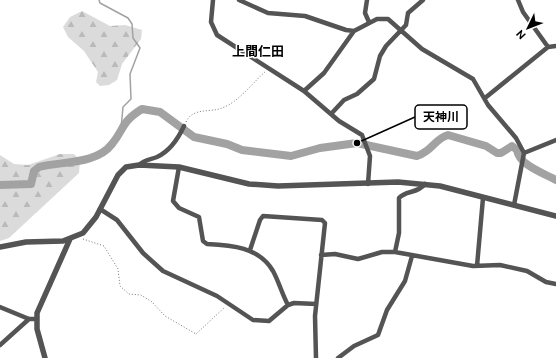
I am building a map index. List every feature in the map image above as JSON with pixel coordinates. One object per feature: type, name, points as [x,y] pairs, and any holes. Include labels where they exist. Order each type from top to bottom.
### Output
[{"type":"street","points":[[214,0],[211,22],[217,35],[304,91],[331,114],[362,136],[371,162],[368,184]]},
{"type":"street","points":[[239,0],[268,13],[305,16],[354,31]]},
{"type":"street","points":[[249,5],[251,0]]},
{"type":"street","points":[[367,0],[365,13],[369,22]]},
{"type":"street","points":[[331,114],[344,100],[357,94],[374,79],[382,51],[406,25],[408,13],[423,0]]},
{"type":"street","points":[[518,0],[523,12],[548,47]]},
{"type":"street","points":[[304,91],[324,73],[354,31],[377,19],[388,19],[422,49],[473,79],[488,105],[516,138],[524,153],[514,205]]},
{"type":"street","points":[[485,98],[548,47],[556,46]]},
{"type":"street","points":[[139,164],[143,160],[164,153],[175,143],[184,126]]},
{"type":"street","points":[[524,153],[556,140]]},
{"type":"street","points":[[0,247],[26,242],[63,241],[77,236],[88,229],[118,175],[126,167],[139,164],[179,167],[249,184],[278,186],[398,182],[425,184],[440,186],[556,216]]},
{"type":"street","points":[[179,167],[173,201],[179,208],[199,217],[203,240],[207,244],[238,247],[250,250],[267,263],[288,305]]},
{"type":"street","points":[[395,252],[399,233],[399,198],[401,195],[420,190],[425,184]]},
{"type":"street","points":[[477,266],[483,198]]},
{"type":"street","points":[[100,209],[117,220],[143,253],[163,271],[206,290],[253,320],[264,322],[270,321],[288,305],[294,303],[316,304]]},
{"type":"street","points":[[250,250],[260,220],[263,216],[322,220],[325,223],[316,304],[316,358]]},
{"type":"street","points":[[45,358],[36,319],[39,306],[70,239]]},
{"type":"street","points":[[321,255],[335,254],[358,259],[382,252],[395,252],[477,266],[500,265],[518,268],[528,271],[546,282],[556,284]]},
{"type":"street","points":[[338,358],[354,346],[378,335],[387,310],[405,281],[412,256]]},
{"type":"street","points":[[0,307],[19,313],[29,319],[36,319]]},
{"type":"street","points":[[0,345],[29,319]]},
{"type":"path","points":[[184,126],[192,114],[228,106],[268,69]]},
{"type":"path","points":[[77,236],[104,246],[118,269],[120,286],[129,294],[141,295],[152,302],[165,316],[196,334],[228,304]]},
{"type":"green space","points":[[82,11],[110,26],[125,25],[142,30],[141,39],[122,64],[117,80],[109,85],[100,86],[96,82],[98,72],[84,51],[68,37],[63,27],[70,17]]},
{"type":"green space","points":[[60,154],[74,154],[80,160],[79,173],[9,238],[0,241],[0,155],[14,164],[28,165]]},
{"type":"waterway","points":[[99,0],[100,3],[128,18],[132,24],[133,38],[140,48],[130,74],[131,99],[123,107],[121,128]]},
{"type":"waterway","points":[[0,185],[31,184],[34,171],[39,167],[78,161],[97,156],[112,144],[130,118],[142,109],[160,112],[194,137],[227,144],[242,150],[291,156],[320,148],[357,143],[417,156],[427,151],[440,139],[448,135],[486,146],[497,153],[501,153],[512,146],[517,150],[522,160],[527,164],[556,180]]},
{"type":"place","name":"天神川","points":[[357,143]]},
{"type":"district","name":"上間仁田","points":[[258,51]]}]
